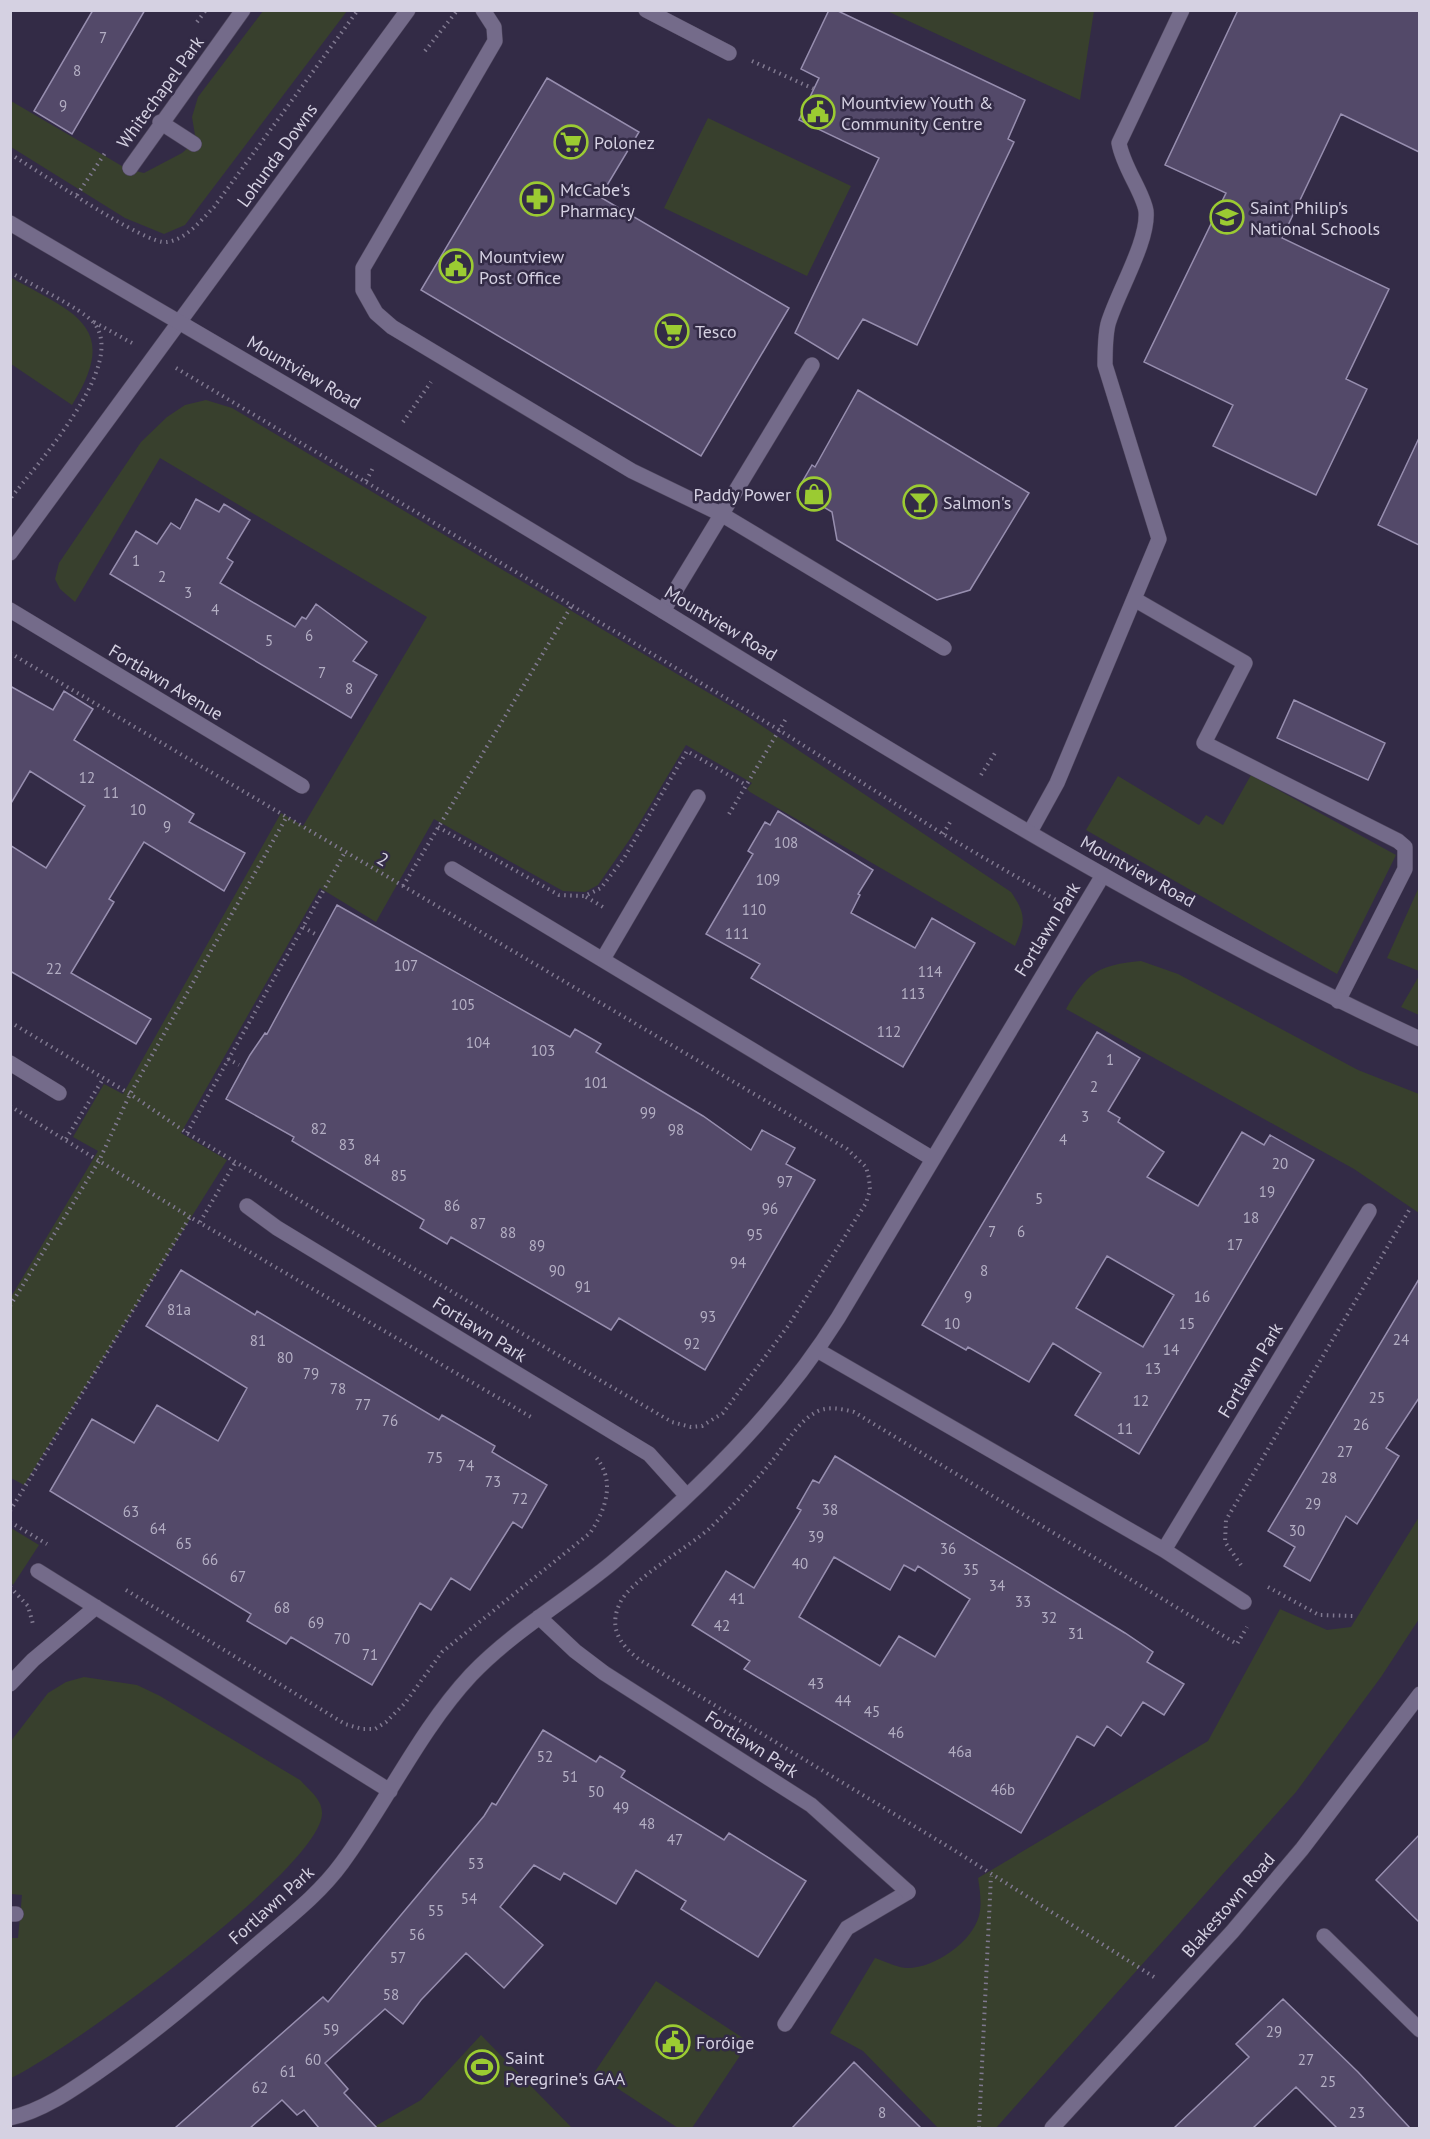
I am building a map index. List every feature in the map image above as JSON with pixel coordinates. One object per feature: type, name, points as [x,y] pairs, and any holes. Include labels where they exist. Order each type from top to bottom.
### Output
[{"type":"street","name":"Whitechapel Park","points":[[130,168],[160,122],[243,10]]},
{"type":"street","name":"Lohunda Downs","points":[[179,322],[408,10]]},
{"type":"street","points":[[483,10],[494,27],[495,41],[374,245],[363,268],[363,290],[376,313],[392,327],[632,471],[721,514],[944,648]]},
{"type":"street","points":[[646,10],[729,53]]},
{"type":"street","points":[[1030,832],[1057,783],[1160,538],[1105,365],[1108,324],[1144,231],[1146,210],[1122,160],[1119,143],[1182,10]]},
{"type":"street","points":[[160,122],[194,144]]},
{"type":"street","name":"Mountview Road","points":[[10,223],[376,437],[1103,875],[1338,1001],[1419,1039]]},
{"type":"street","points":[[10,553],[179,322]]},
{"type":"street","points":[[663,611],[812,365]]},
{"type":"street","points":[[1134,599],[1245,663],[1204,742],[1398,841],[1405,847],[1405,869],[1338,1001]]},
{"type":"street","name":"Fortlawn Avenue","points":[[10,610],[302,786]]},
{"type":"street","points":[[603,959],[698,797]]},
{"type":"street","points":[[452,869],[933,1159]]},
{"type":"street","name":"Fortlawn Park","points":[[10,2118],[65,2095],[157,2029],[315,1894],[343,1862],[416,1748],[464,1684],[495,1653],[611,1563],[729,1455],[778,1400],[818,1350],[1103,875]]},
{"type":"street","points":[[10,1064],[59,1093]]},
{"type":"street","name":"Fortlawn Park","points":[[247,1206],[277,1228],[649,1454],[686,1494]]},
{"type":"street","name":"Fortlawn Park","points":[[1164,1550],[1369,1211]]},
{"type":"street","points":[[818,1350],[1164,1550],[1244,1602]]},
{"type":"street","points":[[38,1571],[390,1791]]},
{"type":"street","points":[[10,1684],[33,1660],[96,1607]]},
{"type":"street","name":"Fortlawn Park","points":[[539,1617],[575,1651],[604,1673],[811,1805],[908,1892],[847,1928],[785,2024]]},
{"type":"street","name":"Blakestown Road","points":[[1052,2128],[1176,1994],[1302,1849],[1419,1694]]},
{"type":"street","points":[[1324,1936],[1419,2030]]},
{"type":"path","points":[[425,51],[457,10]]},
{"type":"path","points":[[729,53],[814,89]]},
{"type":"path","points":[[10,272],[133,343]]},
{"type":"path","points":[[10,499],[83,400],[95,377],[102,349],[101,336],[92,321]]},
{"type":"path","points":[[176,368],[779,730],[943,834],[1080,913]]},
{"type":"path","points":[[403,886],[572,605]]},
{"type":"path","name":"2","points":[[10,653],[286,818],[743,1085],[858,1157],[866,1167],[870,1190],[856,1221],[788,1326],[723,1413],[702,1426],[691,1427],[672,1422],[236,1161]]},
{"type":"path","points":[[729,814],[800,694]]},
{"type":"path","points":[[438,827],[560,895],[585,896],[602,888],[624,858],[687,751],[746,785]]},
{"type":"path","points":[[10,1306],[99,1161],[130,1094],[286,818]]},
{"type":"path","points":[[187,1132],[345,852]]},
{"type":"path","points":[[303,927],[315,934]]},
{"type":"path","points":[[10,1022],[236,1161],[200,1222]]},
{"type":"path","points":[[228,1059],[239,1065]]},
{"type":"path","points":[[66,1139],[103,1079]]},
{"type":"path","points":[[10,1106],[190,1217],[538,1421]]},
{"type":"path","points":[[1248,1571],[1226,1542],[1226,1520],[1411,1207]]},
{"type":"path","points":[[10,1511],[190,1217]]},
{"type":"path","points":[[1176,1994],[1152,1975],[626,1649],[615,1632],[615,1622],[625,1593],[710,1528],[765,1468],[801,1424],[817,1412],[840,1408],[854,1412],[1187,1614]]},
{"type":"path","points":[[116,1584],[345,1724],[362,1730],[375,1730],[405,1702],[442,1652],[590,1533],[602,1515],[608,1483],[596,1456],[587,1450]]},
{"type":"path","points":[[10,1522],[55,1548]]},
{"type":"path","points":[[1263,1583],[1318,1615],[1355,1616]]},
{"type":"path","points":[[10,1587],[28,1606],[34,1618],[32,1630]]},
{"type":"path","points":[[980,2128],[991,1875]]},
{"type":"green space","points":[[263,11],[347,11],[185,225],[164,234],[125,218],[11,147],[11,101],[127,169],[144,173],[182,153],[196,141],[192,117],[198,97]]},
{"type":"green space","points":[[887,11],[1094,11],[1080,100]]},
{"type":"green space","points":[[708,118],[851,186],[807,276],[664,208]]},
{"type":"green space","points":[[10,277],[70,312],[83,324],[91,339],[92,356],[86,378],[72,405],[11,364]]},
{"type":"green space","points":[[206,400],[232,408],[744,714],[1011,892],[1020,906],[1023,924],[1015,946],[750,792],[747,789],[752,783],[686,745],[630,839],[598,885],[585,892],[563,891],[434,819],[376,922],[320,888],[181,1133],[227,1160],[24,1485],[11,1478],[11,1297],[98,1151],[73,1137],[104,1084],[123,1094],[281,813],[303,826],[427,617],[160,458],[75,602],[60,589],[55,579],[59,563],[141,442],[167,417],[185,405]]},
{"type":"green space","points":[[1251,775],[1396,855],[1337,974],[1086,830],[1118,776],[1199,825],[1206,815],[1223,825]]},
{"type":"green space","points":[[1419,887],[1419,971],[1387,958]]},
{"type":"green space","points":[[1141,961],[1178,974],[1358,1070],[1419,1094],[1419,1213],[1354,1169],[1066,1009],[1080,987],[1095,973],[1114,965]]},
{"type":"green space","points":[[1419,976],[1419,1015],[1401,1007]]},
{"type":"green space","points":[[1419,1517],[1419,1619],[1381,1677],[1296,1792],[996,2128],[938,2128],[863,2051],[830,2033],[875,1958],[906,1968],[917,1967],[940,1959],[969,1935],[979,1916],[981,1902],[978,1878],[1208,1741],[1280,1609],[1327,1630],[1351,1627]]},
{"type":"green space","points":[[11,1528],[39,1545],[13,1585],[11,1582]]},
{"type":"green space","points":[[84,1677],[137,1685],[160,1696],[300,1780],[317,1799],[322,1813],[311,1839],[281,1874],[238,1914],[133,1998],[40,2062],[11,2078],[11,1938],[18,1938],[22,1895],[11,1894],[11,1741],[48,1693],[66,1682]]},
{"type":"green space","points":[[656,1981],[749,2042],[692,2128],[678,2128],[594,2073]]},
{"type":"green space","name":"Saint Peregrine's GAA","points":[[481,2035],[572,2128],[372,2128],[421,2100]]},
{"type":"building","points":[[93,10],[145,10],[72,134],[34,111]]},
{"type":"building","points":[[829,10],[836,10],[1025,100],[1008,139],[1014,142],[917,345],[863,319],[838,359],[795,333],[879,158],[799,120],[819,78],[801,69]]},
{"type":"building","points":[[1238,10],[1419,10],[1419,152],[1341,114],[1282,238],[1389,289],[1346,379],[1367,389],[1316,495],[1213,446],[1233,405],[1144,362],[1226,193],[1165,165]]},
{"type":"building","points":[[547,78],[639,132],[600,197],[789,308],[701,456],[421,290]]},
{"type":"building","name":"Salmon's","points":[[858,390],[1029,493],[970,590],[937,600],[837,540],[832,512],[797,491],[812,465],[815,467]]},
{"type":"building","points":[[1419,438],[1419,545],[1378,525]]},
{"type":"building","points":[[196,499],[219,512],[224,504],[250,520],[227,558],[233,562],[220,583],[295,627],[302,617],[306,619],[316,604],[367,642],[353,661],[377,675],[351,718],[110,574],[136,531],[157,544],[171,523],[180,529]]},
{"type":"building","points":[[10,686],[53,710],[64,691],[93,709],[74,740],[194,814],[189,822],[245,853],[224,891],[144,842],[109,899],[114,902],[71,973],[151,1019],[136,1044],[10,971],[10,845],[46,868],[85,806],[30,771],[10,805]]},
{"type":"building","points":[[1294,700],[1385,743],[1368,780],[1277,738]]},
{"type":"building","points":[[778,811],[873,870],[858,894],[860,895],[851,913],[915,948],[932,918],[975,943],[903,1067],[751,978],[760,964],[706,934],[753,854],[748,851],[765,822],[770,825]]},
{"type":"building","points":[[337,905],[570,1037],[575,1029],[601,1044],[596,1052],[703,1116],[751,1150],[762,1130],[795,1148],[786,1164],[815,1180],[705,1370],[619,1318],[611,1330],[451,1237],[447,1244],[420,1228],[424,1220],[292,1141],[294,1137],[226,1099],[250,1055],[265,1033],[267,1034]]},
{"type":"building","points":[[1097,1032],[1140,1058],[1108,1111],[1120,1118],[1118,1122],[1164,1152],[1147,1177],[1198,1206],[1242,1132],[1264,1145],[1270,1135],[1314,1160],[1139,1454],[1075,1415],[1101,1373],[1053,1343],[1029,1382],[968,1347],[966,1350],[922,1325]],"holes":[[[1107,1256],[1174,1295],[1143,1347],[1076,1308]]]},
{"type":"building","points":[[181,1270],[255,1315],[257,1311],[439,1420],[442,1415],[495,1446],[492,1452],[547,1485],[522,1528],[513,1522],[470,1590],[451,1578],[431,1610],[420,1603],[372,1685],[291,1637],[286,1644],[247,1621],[251,1614],[50,1491],[92,1419],[134,1443],[157,1405],[218,1441],[247,1388],[146,1326]]},
{"type":"building","points":[[1419,1279],[1419,1398],[1386,1448],[1399,1456],[1357,1524],[1346,1516],[1310,1581],[1284,1566],[1295,1547],[1268,1531]]},
{"type":"building","points":[[835,1456],[1125,1633],[1153,1652],[1147,1662],[1184,1684],[1164,1715],[1143,1702],[1121,1736],[1107,1726],[1094,1746],[1077,1736],[1021,1833],[744,1669],[750,1661],[692,1625],[726,1571],[754,1588],[801,1510],[797,1508],[813,1480],[819,1483]],"holes":[[[834,1557],[890,1590],[904,1565],[915,1571],[918,1566],[970,1599],[935,1657],[899,1636],[880,1666],[799,1617]]]},
{"type":"building","points":[[543,1730],[596,1762],[600,1756],[625,1771],[621,1777],[724,1840],[729,1833],[806,1881],[758,1957],[681,1909],[686,1901],[636,1870],[616,1904],[564,1873],[560,1880],[534,1865],[500,1907],[543,1945],[504,1988],[466,1953],[421,2000],[403,2024],[385,2009],[325,2063],[348,2089],[344,2093],[377,2128],[319,2128],[304,2110],[297,2115],[282,2100],[250,2128],[175,2128],[323,1997],[328,2002],[484,1816],[492,1803],[496,1805]]},
{"type":"building","points":[[1419,1835],[1419,1922],[1376,1880]]},
{"type":"building","points":[[1283,1999],[1358,2072],[1410,2128],[1337,2128],[1296,2087],[1253,2128],[1174,2128],[1249,2057],[1236,2044]]},
{"type":"building","points":[[854,2062],[921,2128],[792,2128]]},
{"type":"place","name":"Mountview Youth & Community Centre","points":[[818,112]]},
{"type":"place","name":"Polonez","points":[[571,142]]},
{"type":"place","name":"McCabe's Pharmacy","points":[[537,199]]},
{"type":"place","name":"Saint Philip's National Schools","points":[[1227,217]]},
{"type":"place","name":"Mountview Post Office","points":[[456,266]]},
{"type":"place","name":"Tesco","points":[[672,331]]},
{"type":"place","name":"Paddy Power","points":[[814,494]]},
{"type":"place","name":"Salmon's","points":[[920,502]]},
{"type":"place","name":"Foróige","points":[[673,2042]]},
{"type":"place","name":"Saint Peregrine's GAA","points":[[482,2067]]}]
